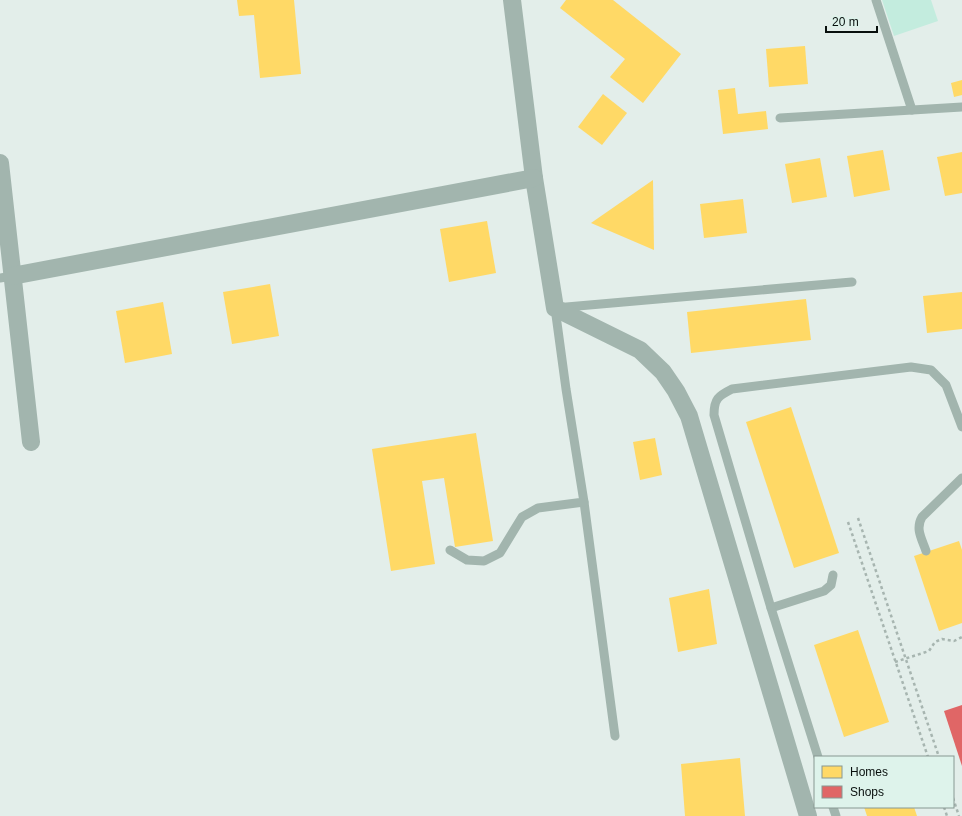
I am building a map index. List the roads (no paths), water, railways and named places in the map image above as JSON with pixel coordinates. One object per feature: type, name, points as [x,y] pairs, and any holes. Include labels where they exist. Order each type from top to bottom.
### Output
[{"type":"street","points":[[512,0],[534,178],[555,308],[640,350],[663,372],[676,391],[689,416],[808,816]]},
{"type":"street","points":[[0,163],[6,277],[32,442]]},
{"type":"street","points":[[6,277],[534,178]]},
{"type":"lane","points":[[876,0],[912,110]]},
{"type":"lane","points":[[780,118],[962,107]]},
{"type":"lane","points":[[615,736],[584,502],[555,308],[852,282]]},
{"type":"lane","points":[[818,756],[771,608],[714,415],[714,404],[722,394],[732,389],[911,367],[931,370],[946,385],[962,427]]},
{"type":"lane","points":[[926,551],[918,523],[922,517],[962,478]]},
{"type":"lane","points":[[450,550],[467,560],[484,561],[500,553],[522,517],[538,508],[584,502]]},
{"type":"lane","points":[[771,608],[824,591],[831,585],[833,575]]}]
